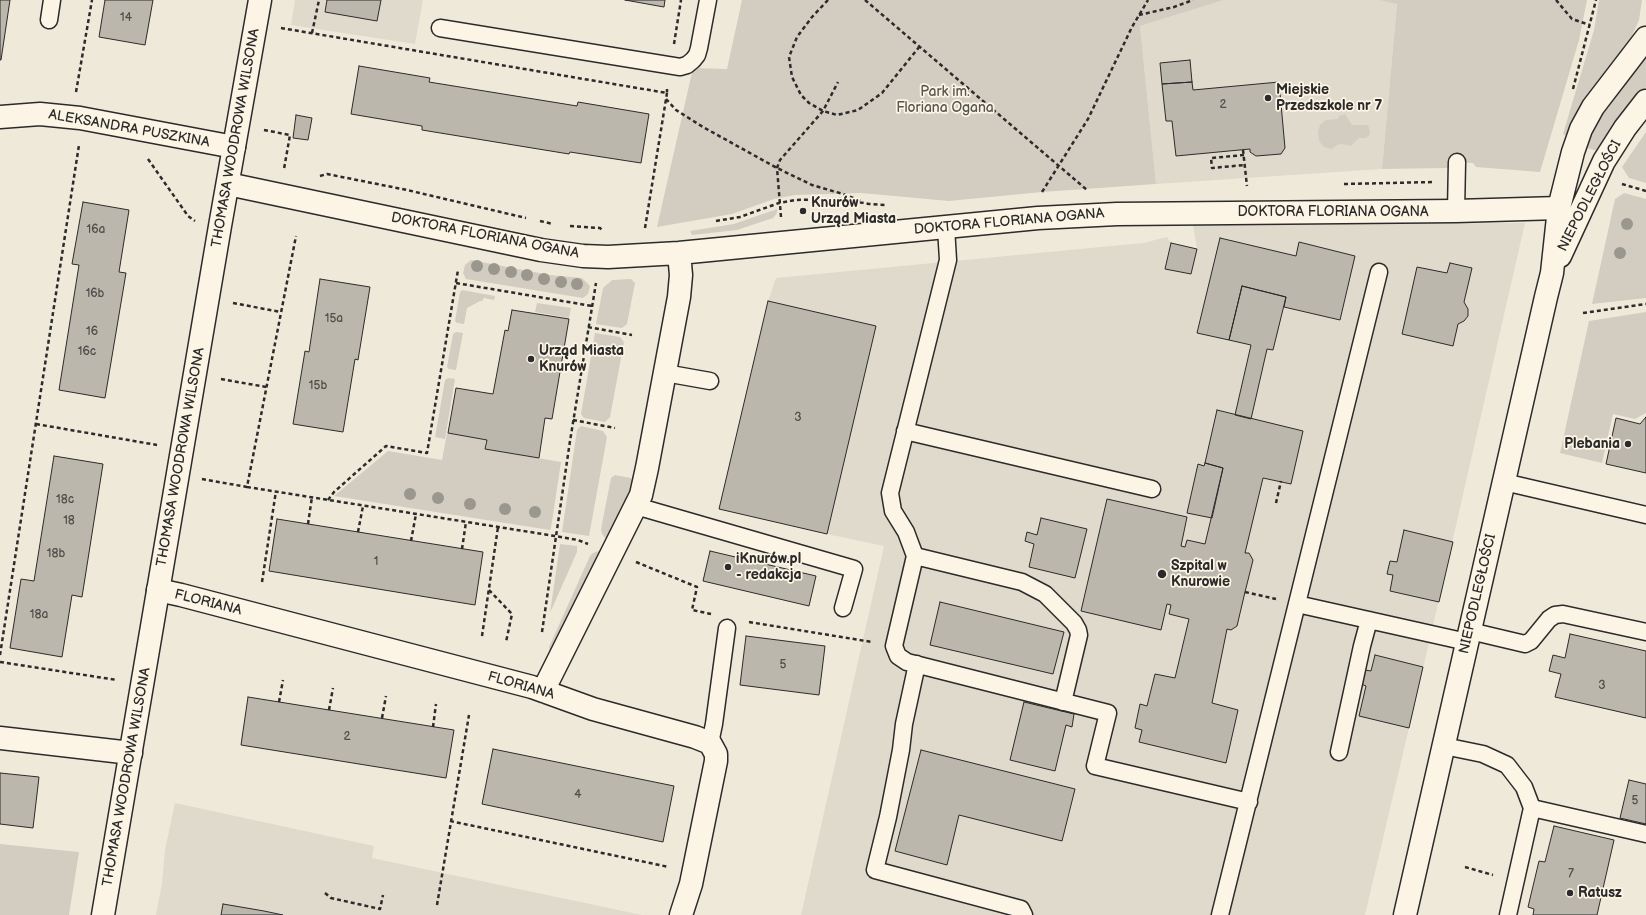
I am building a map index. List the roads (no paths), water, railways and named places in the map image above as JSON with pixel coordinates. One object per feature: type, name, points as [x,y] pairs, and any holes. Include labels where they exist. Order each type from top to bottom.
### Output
[{"type":"street","name":"THOMASA WOODROWA WILSONA","points":[[103,915],[260,0]]},
{"type":"street","name":"NIEPODLEGŁOŚCI","points":[[1405,915],[1552,273],[1559,208],[1573,152],[1581,129],[1593,107],[1646,38]]},
{"type":"street","name":"NIEPODLEGŁOŚCI","points":[[1552,273],[1604,161],[1625,128],[1646,101]]},
{"type":"street","name":"ALEKSANDRA PUSZKINA","points":[[0,117],[40,114],[80,118],[234,147]]},
{"type":"street","name":"DOKTORA FLORIANA OGANA","points":[[228,184],[516,245],[571,254],[608,257],[679,252],[1038,218],[1117,214],[1456,211],[1559,208]]},
{"type":"street","points":[[543,691],[641,495],[681,283],[679,252]]},
{"type":"street","name":"FLORIANA","points":[[158,590],[543,691],[593,709],[695,736],[710,743]]},
{"type":"street","points":[[0,738],[131,754]]},
{"type":"street","points":[[681,915],[691,884],[716,760],[713,747],[710,743]]},
{"type":"lane","points":[[49,20],[52,0]]},
{"type":"lane","points":[[440,28],[680,67],[687,65],[697,55],[708,0]]},
{"type":"lane","points":[[1456,211],[1457,162]]},
{"type":"lane","points":[[946,227],[948,260],[890,493],[893,511],[906,532],[915,556],[894,646],[898,656],[907,662],[1108,713],[1095,766],[1248,802]]},
{"type":"lane","points":[[1220,915],[1379,272]]},
{"type":"lane","points":[[665,373],[710,382]]},
{"type":"lane","points":[[905,432],[1152,489]]},
{"type":"lane","points":[[1504,482],[1646,514]]},
{"type":"lane","points":[[636,506],[854,569],[843,608]]},
{"type":"lane","points":[[915,556],[1022,582],[1045,594],[1074,623],[1079,635],[1063,702]]},
{"type":"lane","points":[[1296,604],[1369,620],[1468,637],[1526,644],[1531,641],[1549,619],[1555,615],[1563,614],[1646,632]]},
{"type":"lane","points":[[1339,752],[1369,620]]},
{"type":"lane","points":[[710,743],[727,628]]},
{"type":"lane","points":[[917,664],[904,724],[901,750],[888,818],[875,870],[1021,909],[1024,915]]},
{"type":"lane","points":[[1444,746],[1483,754],[1507,765],[1524,787],[1532,808],[1508,915]]},
{"type":"lane","points":[[1532,808],[1646,834]]},
{"type":"place","name":"Miejskie Przedszkole nr 7","points":[[1268,98]]},
{"type":"place","name":"Knurów Urząd Miasta","points":[[803,211]]},
{"type":"place","name":"Urząd Miasta Knurów","points":[[531,359]]},
{"type":"place","name":"Plebania","points":[[1628,444]]},
{"type":"place","name":"iKnurów.pl - redakcja","points":[[728,567]]},
{"type":"place","name":"Szpital w Knurowie","points":[[1162,574]]},
{"type":"place","name":"Ratusz","points":[[1570,893]]},
{"type":"park label","name":"Park im. Floriana Ogana","points":[[945,100]]}]
